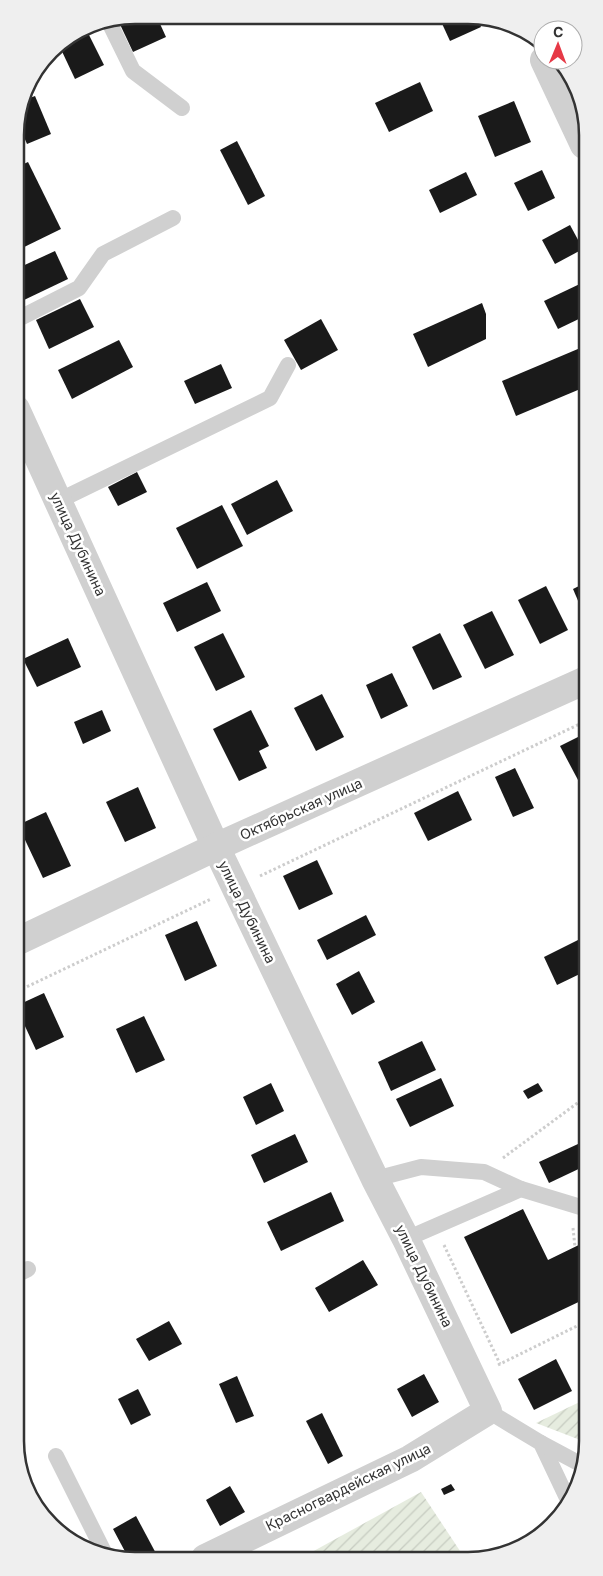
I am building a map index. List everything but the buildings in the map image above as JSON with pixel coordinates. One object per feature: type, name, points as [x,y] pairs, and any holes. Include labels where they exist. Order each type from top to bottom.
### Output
[{"type":"street","points":[[552,70],[579,133]]},
{"type":"street","name":"улица Дубинина","points":[[24,427],[216,847],[488,1410]]},
{"type":"street","name":"Октябрьская улица","points":[[24,938],[216,847],[579,683]]},
{"type":"street","name":"Красногвардейская улица","points":[[217,1552],[410,1459],[488,1410]]},
{"type":"lane","points":[[111,27],[133,71],[182,108]]},
{"type":"lane","points":[[24,316],[79,288],[103,254],[173,218]]},
{"type":"lane","points":[[58,501],[270,398],[288,365]]},
{"type":"lane","points":[[375,1179],[421,1167],[484,1172],[521,1188],[579,1206]]},
{"type":"lane","points":[[406,1238],[521,1188]]},
{"type":"lane","points":[[488,1410],[541,1444],[577,1462]]},
{"type":"lane","points":[[541,1444],[565,1494]]},
{"type":"lane","points":[[56,1456],[101,1547]]},
{"type":"path","points":[[24,988],[579,725]]},
{"type":"path","points":[[484,1172],[579,1102]]},
{"type":"path","points":[[435,1226],[500,1364]]},
{"type":"path","points":[[494,1367],[579,1325]]},
{"type":"shaded area","points":[[579,1402],[579,1440],[536,1423]]},
{"type":"shaded area","points":[[421,1492],[461,1552],[312,1552]]}]
